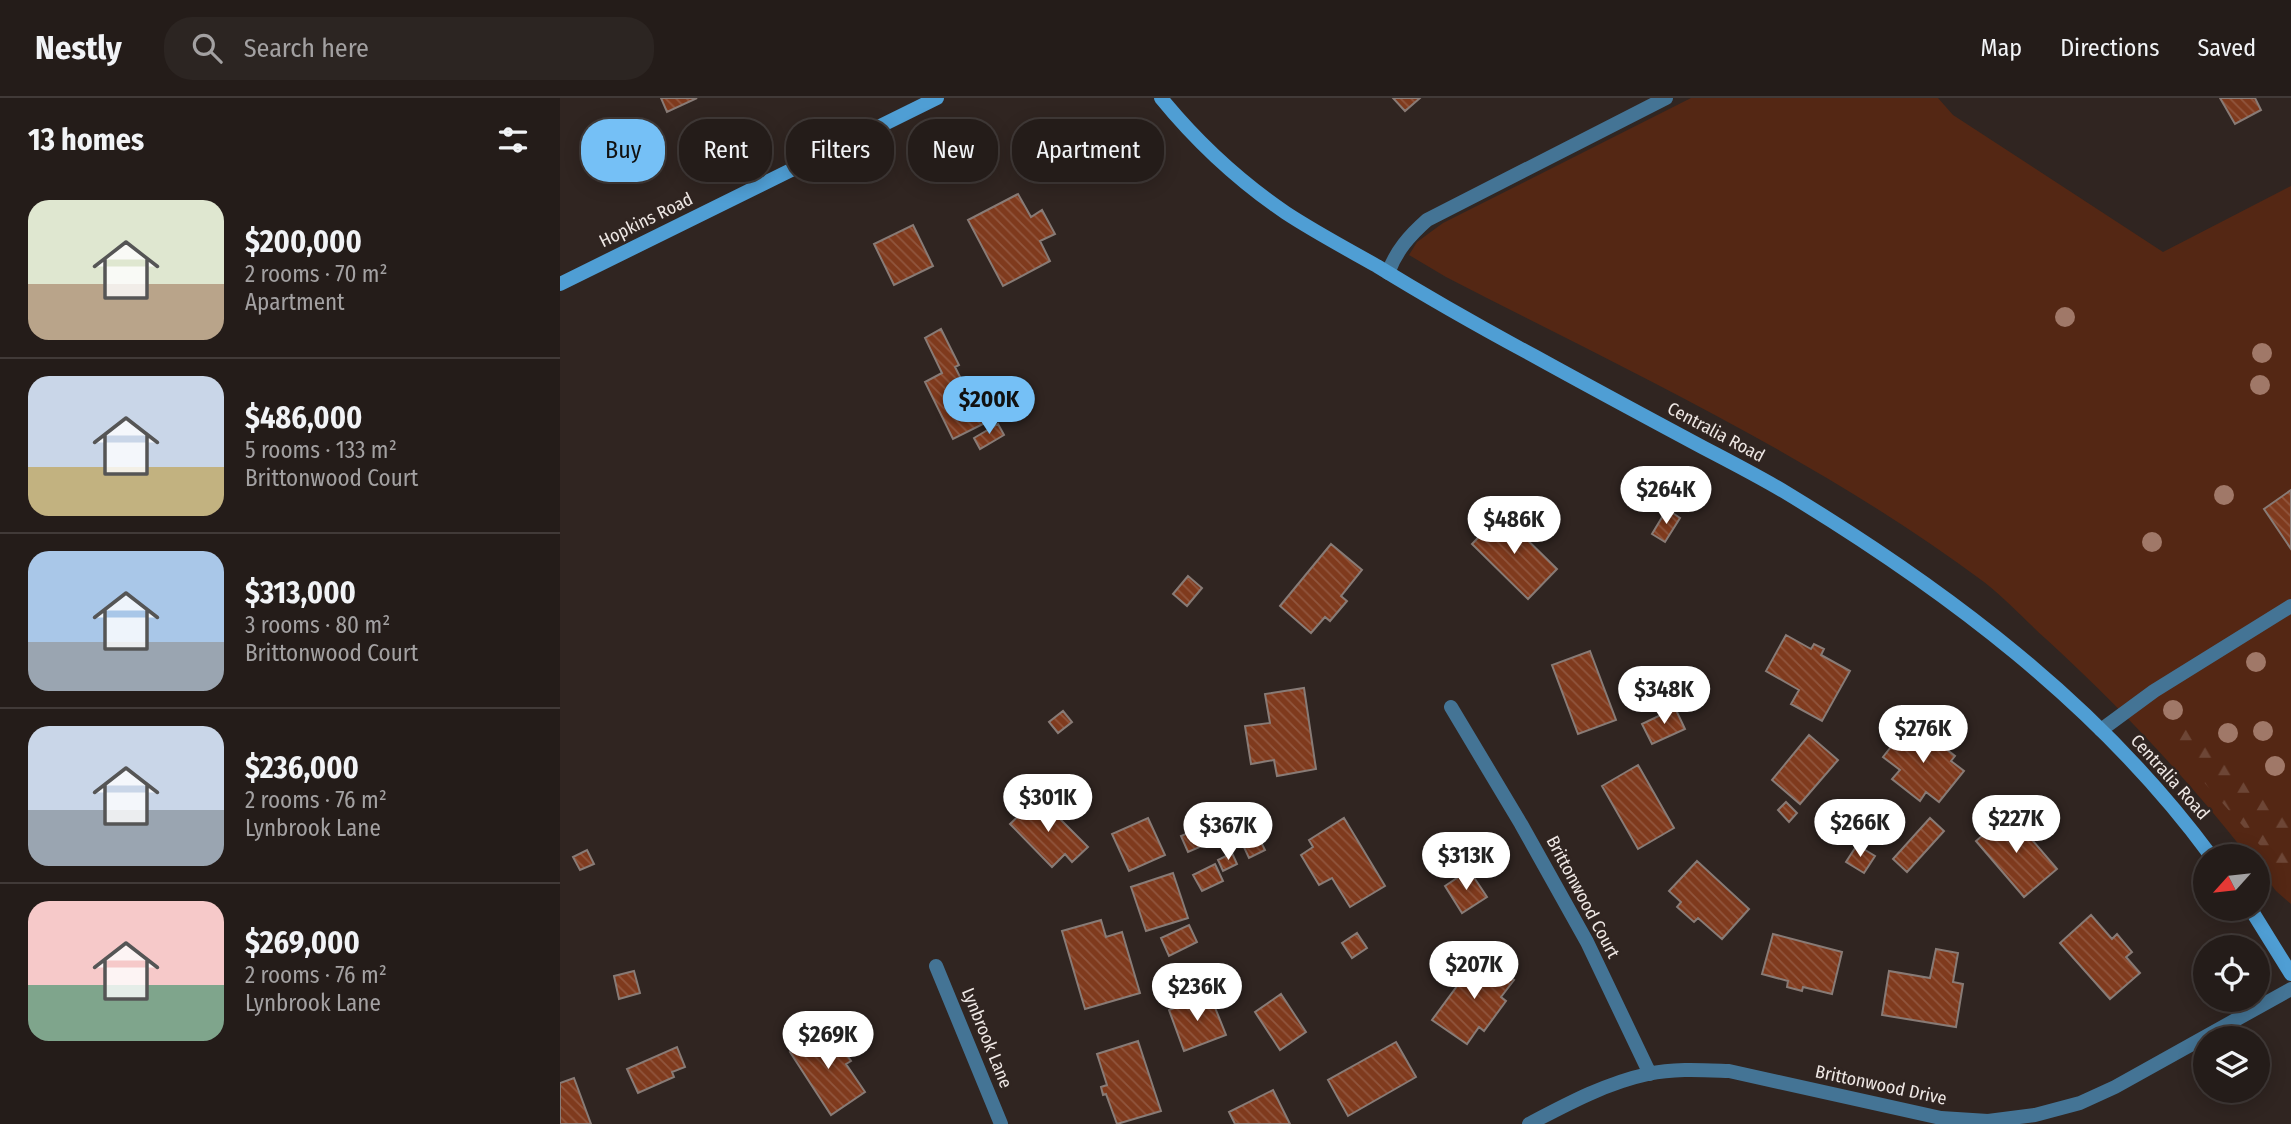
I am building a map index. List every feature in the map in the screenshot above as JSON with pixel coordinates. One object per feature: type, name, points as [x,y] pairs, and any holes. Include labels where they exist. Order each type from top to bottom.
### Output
[{"type":"main road","name":"Hopkins Road","points":[[560,284],[937,98]]},
{"type":"main road","name":"Centralia Road","points":[[1161,98],[1183,125],[1233,172],[1287,213],[1457,315],[1782,490],[1892,559],[1976,620],[2058,689],[2101,730],[2201,844]]},
{"type":"main road","points":[[2258,921],[2291,974]]},
{"type":"street","points":[[1388,273],[1406,238],[1427,220],[1666,98]]},
{"type":"street","points":[[2101,730],[2154,691],[2291,606]]},
{"type":"street","name":"Brittonwood Court","points":[[1451,708],[1521,824],[1587,942],[1650,1074]]},
{"type":"street","name":"Lynbrook Lane","points":[[936,966],[1001,1124]]},
{"type":"street","name":"Brittonwood Drive","points":[[1529,1124],[1602,1088],[1650,1074],[1695,1069],[1729,1071],[1941,1118],[1988,1121],[2035,1115],[2080,1102],[2115,1087],[2291,989]]},
{"type":"green space","points":[[1691,98],[1938,98],[1953,115],[2163,252],[2291,186],[2291,904],[2270,883],[2270,844],[2238,844],[2126,717],[1984,582],[1921,537],[1790,456],[1653,382],[1446,277],[1409,255],[1417,242],[1443,223]]},
{"type":"green space","points":[[2189,728],[2291,822],[2291,880],[2270,856],[2270,844],[2259,844],[2160,733]]},
{"type":"building","points":[[661,98],[697,98],[667,112]]},
{"type":"building","points":[[1393,98],[1420,98],[1405,111]]},
{"type":"building","points":[[2220,98],[2255,98],[2261,110],[2235,124]]},
{"type":"building","points":[[1018,194],[1031,217],[1042,210],[1055,234],[1040,241],[1050,261],[1003,286],[968,220]]},
{"type":"building","points":[[913,225],[933,266],[894,285],[874,244]]},
{"type":"building","points":[[941,329],[959,365],[955,367],[974,405],[989,397],[999,416],[953,439],[925,382],[942,373],[925,338]]},
{"type":"building","points":[[998,424],[1004,435],[980,449],[974,438]]},
{"type":"building","points":[[2291,490],[2291,549],[2264,509]]},
{"type":"building","points":[[1667,509],[1680,518],[1665,542],[1652,534]]},
{"type":"building","points":[[1501,514],[1557,569],[1528,599],[1472,544]]},
{"type":"building","points":[[1331,544],[1362,570],[1341,596],[1347,601],[1330,621],[1325,617],[1311,633],[1280,606]]},
{"type":"building","points":[[1188,576],[1202,588],[1187,606],[1173,594]]},
{"type":"building","points":[[1786,635],[1811,649],[1814,644],[1824,649],[1821,655],[1850,671],[1822,721],[1791,704],[1799,690],[1766,671]]},
{"type":"building","points":[[1590,651],[1616,720],[1578,734],[1552,665]]},
{"type":"building","points":[[1304,688],[1316,769],[1277,776],[1274,760],[1251,764],[1245,726],[1270,723],[1265,694]]},
{"type":"building","points":[[1675,708],[1685,729],[1652,744],[1642,724]]},
{"type":"building","points":[[1063,711],[1072,722],[1058,733],[1049,722]]},
{"type":"building","points":[[1909,724],[1934,744],[1936,741],[1955,756],[1951,761],[1964,771],[1939,802],[1926,792],[1920,801],[1892,779],[1900,770],[1883,757]]},
{"type":"building","points":[[1809,735],[1838,760],[1800,804],[1772,780]]},
{"type":"building","points":[[1638,765],[1674,828],[1638,849],[1602,786]]},
{"type":"building","points":[[1038,797],[1088,847],[1072,862],[1065,854],[1052,867],[1010,824]]},
{"type":"building","points":[[1786,802],[1797,813],[1789,822],[1778,810]]},
{"type":"building","points":[[1235,809],[1243,829],[1209,843],[1201,822]]},
{"type":"building","points":[[2009,813],[2057,869],[2024,897],[1976,841]]},
{"type":"building","points":[[1148,818],[1165,855],[1129,871],[1112,834]]},
{"type":"building","points":[[1344,818],[1385,886],[1350,907],[1332,878],[1319,885],[1301,855],[1313,847],[1309,840]]},
{"type":"building","points":[[1930,818],[1944,831],[1907,872],[1893,859]]},
{"type":"building","points":[[1195,830],[1202,846],[1188,852],[1181,836]]},
{"type":"building","points":[[1259,838],[1265,850],[1249,858],[1243,845]]},
{"type":"building","points":[[1857,845],[1875,856],[1864,873],[1846,862]]},
{"type":"building","points":[[587,850],[594,864],[580,870],[573,857]]},
{"type":"building","points":[[1232,853],[1237,864],[1223,871],[1218,860]]},
{"type":"building","points":[[1697,861],[1749,909],[1722,939],[1698,918],[1694,922],[1677,907],[1681,902],[1669,891]]},
{"type":"building","points":[[1215,864],[1223,881],[1202,891],[1193,875]]},
{"type":"building","points":[[1469,870],[1487,897],[1462,913],[1445,886]]},
{"type":"building","points":[[1173,873],[1188,918],[1146,931],[1131,887]]},
{"type":"building","points":[[2091,915],[2112,939],[2117,934],[2132,952],[2126,957],[2140,973],[2110,999],[2060,943]]},
{"type":"building","points":[[1101,920],[1106,937],[1122,932],[1140,993],[1085,1009],[1062,931]]},
{"type":"building","points":[[1189,925],[1197,942],[1169,956],[1161,938]]},
{"type":"building","points":[[1357,933],[1367,948],[1352,958],[1342,943]]},
{"type":"building","points":[[1773,934],[1842,952],[1832,994],[1803,987],[1802,991],[1787,987],[1788,981],[1762,974]]},
{"type":"building","points":[[1936,949],[1958,953],[1953,982],[1963,984],[1956,1027],[1882,1015],[1889,971],[1930,978]]},
{"type":"building","points":[[1480,955],[1514,980],[1501,997],[1506,1001],[1484,1031],[1479,1027],[1467,1044],[1432,1020]]},
{"type":"building","points":[[634,971],[640,993],[619,999],[614,976]]},
{"type":"building","points":[[1281,994],[1306,1032],[1280,1050],[1255,1012]]},
{"type":"building","points":[[1210,995],[1226,1035],[1184,1051],[1169,1010]]},
{"type":"building","points":[[825,1028],[851,1061],[846,1064],[865,1092],[831,1115],[790,1052]]},
{"type":"building","points":[[1138,1041],[1161,1111],[1117,1124],[1106,1094],[1103,1095],[1101,1087],[1107,1085],[1097,1054]]},
{"type":"building","points":[[1396,1042],[1416,1077],[1348,1116],[1328,1080]]},
{"type":"building","points":[[677,1047],[685,1067],[672,1072],[674,1077],[638,1093],[627,1069]]},
{"type":"building","points":[[574,1078],[591,1124],[560,1124],[560,1083]]},
{"type":"building","points":[[1273,1090],[1290,1124],[1235,1124],[1229,1112]]}]
